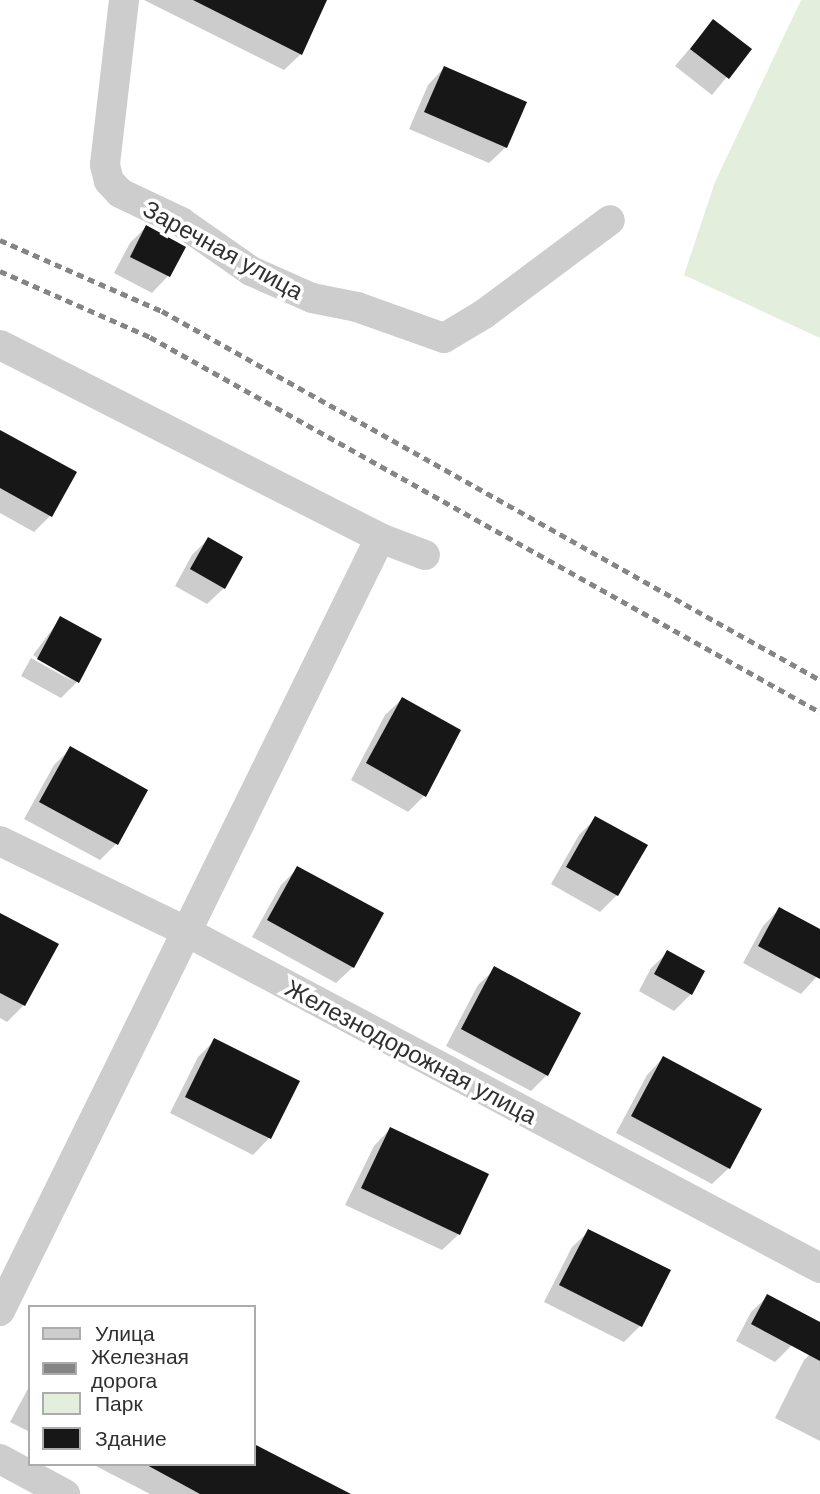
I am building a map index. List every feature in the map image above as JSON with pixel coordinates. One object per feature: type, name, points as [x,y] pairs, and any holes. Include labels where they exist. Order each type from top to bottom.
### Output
[{"type":"street","name":"Заречная улица","points":[[124,0],[105,165],[109,181],[120,193],[181,222],[251,271],[312,298],[357,307],[444,338],[484,314],[610,220]]},
{"type":"street","points":[[0,345],[380,538],[425,555]]},
{"type":"street","points":[[0,1311],[380,538]]},
{"type":"street","name":"Железнодорожная улица","points":[[0,841],[185,931],[820,1268]]},
{"type":"street","points":[[0,1459],[65,1494]]},
{"type":"green space","points":[[801,0],[820,0],[820,338],[684,275],[715,182]]},
{"type":"building","points":[[193,0],[327,0],[302,55]]},
{"type":"building","points":[[713,19],[752,49],[729,79],[690,49]]},
{"type":"building","points":[[444,66],[527,102],[507,148],[424,112]]},
{"type":"building","points":[[146,225],[186,247],[170,277],[130,257]]},
{"type":"building","points":[[0,430],[77,472],[52,517],[0,488]]},
{"type":"building","points":[[208,537],[243,557],[225,589],[190,569]]},
{"type":"building","points":[[60,616],[102,639],[79,683],[37,659]]},
{"type":"building","points":[[402,697],[461,730],[426,797],[366,763]]},
{"type":"building","points":[[70,746],[148,790],[118,845],[39,802]]},
{"type":"building","points":[[595,816],[648,845],[618,896],[566,867]]},
{"type":"building","points":[[297,866],[384,913],[354,968],[267,920]]},
{"type":"building","points":[[779,907],[820,929],[820,979],[758,946]]},
{"type":"building","points":[[0,913],[59,944],[25,1006],[0,993]]},
{"type":"building","points":[[667,950],[705,971],[692,995],[654,974]]},
{"type":"building","points":[[494,966],[581,1013],[548,1076],[461,1029]]},
{"type":"building","points":[[214,1038],[300,1081],[271,1139],[185,1097]]},
{"type":"building","points":[[663,1056],[762,1109],[730,1169],[631,1116]]},
{"type":"building","points":[[390,1127],[489,1174],[460,1235],[361,1188]]},
{"type":"building","points":[[588,1229],[671,1270],[642,1327],[559,1285]]},
{"type":"building","points":[[767,1294],[820,1322],[820,1361],[751,1324]]},
{"type":"building","points":[[256,1445],[351,1494],[200,1494],[149,1466],[256,1466]]},
{"type":"railway","points":[[0,240],[162,311],[820,680]]},
{"type":"railway","points":[[0,271],[150,337],[820,712]]}]
